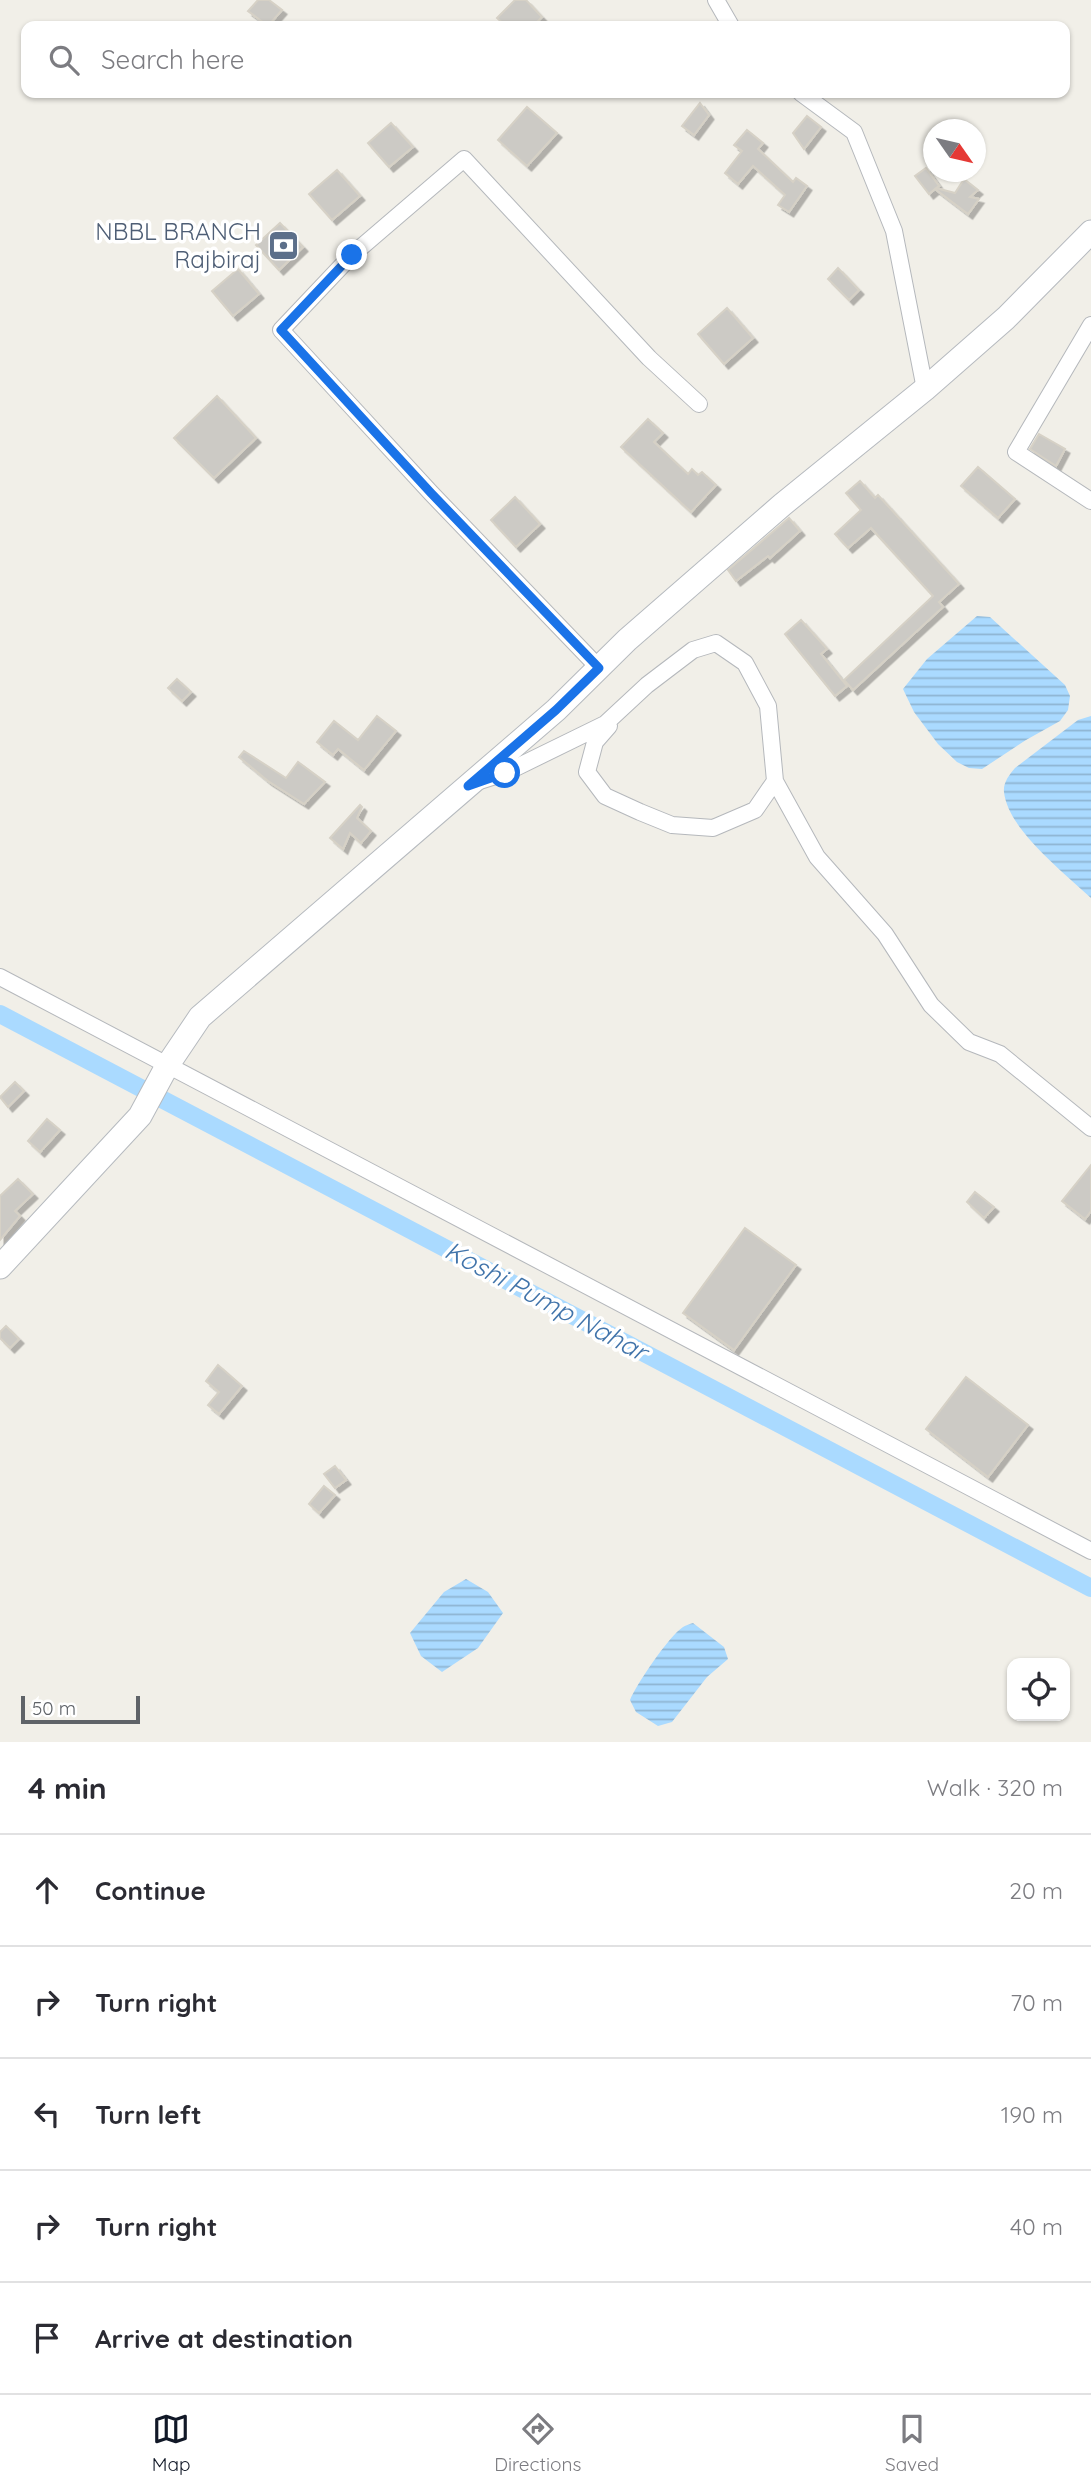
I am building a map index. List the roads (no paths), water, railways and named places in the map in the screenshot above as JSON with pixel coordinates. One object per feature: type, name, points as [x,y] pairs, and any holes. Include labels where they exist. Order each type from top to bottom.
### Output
[{"type":"street","points":[[716,0],[728,21]]},
{"type":"street","points":[[808,98],[854,132],[894,231],[925,389]]},
{"type":"street","points":[[599,668],[431,493],[281,330],[352,255],[464,159],[649,358],[699,404]]},
{"type":"street","points":[[0,1267],[140,1116],[167,1066],[200,1017],[556,710],[627,640],[782,505],[925,389],[1006,318],[1089,237]]},
{"type":"street","points":[[1091,325],[1016,452],[1091,501]]},
{"type":"street","points":[[468,786],[505,773],[605,724],[647,685],[693,650],[716,642],[745,663],[768,706],[775,781],[817,858],[885,934],[931,1005],[969,1042],[1000,1054],[1091,1128]]},
{"type":"street","points":[[647,685],[595,741],[587,772],[605,796],[673,825],[713,828],[755,810],[775,781]]},
{"type":"street","points":[[0,978],[1091,1551]]},
{"type":"water","points":[[977,616],[990,617],[1065,685],[1070,696],[1068,710],[1060,721],[982,769],[969,768],[957,762],[938,744],[914,712],[903,689],[927,659]]},
{"type":"water","points":[[1091,716],[1091,898],[1026,836],[1008,806],[1004,789],[1015,768],[1078,720]]},
{"type":"water","points":[[466,1579],[488,1592],[503,1613],[478,1648],[442,1672],[421,1656],[410,1633],[444,1592]]},
{"type":"water","points":[[693,1623],[724,1647],[728,1659],[707,1677],[672,1722],[658,1726],[636,1712],[630,1700],[670,1640],[683,1627]]},
{"type":"waterway","name":"Koshi Pump Nahar","points":[[0,1014],[1091,1588]]},
{"type":"place","name":"NBBL BRANCH Rajbiraj","points":[[284,246]]}]
